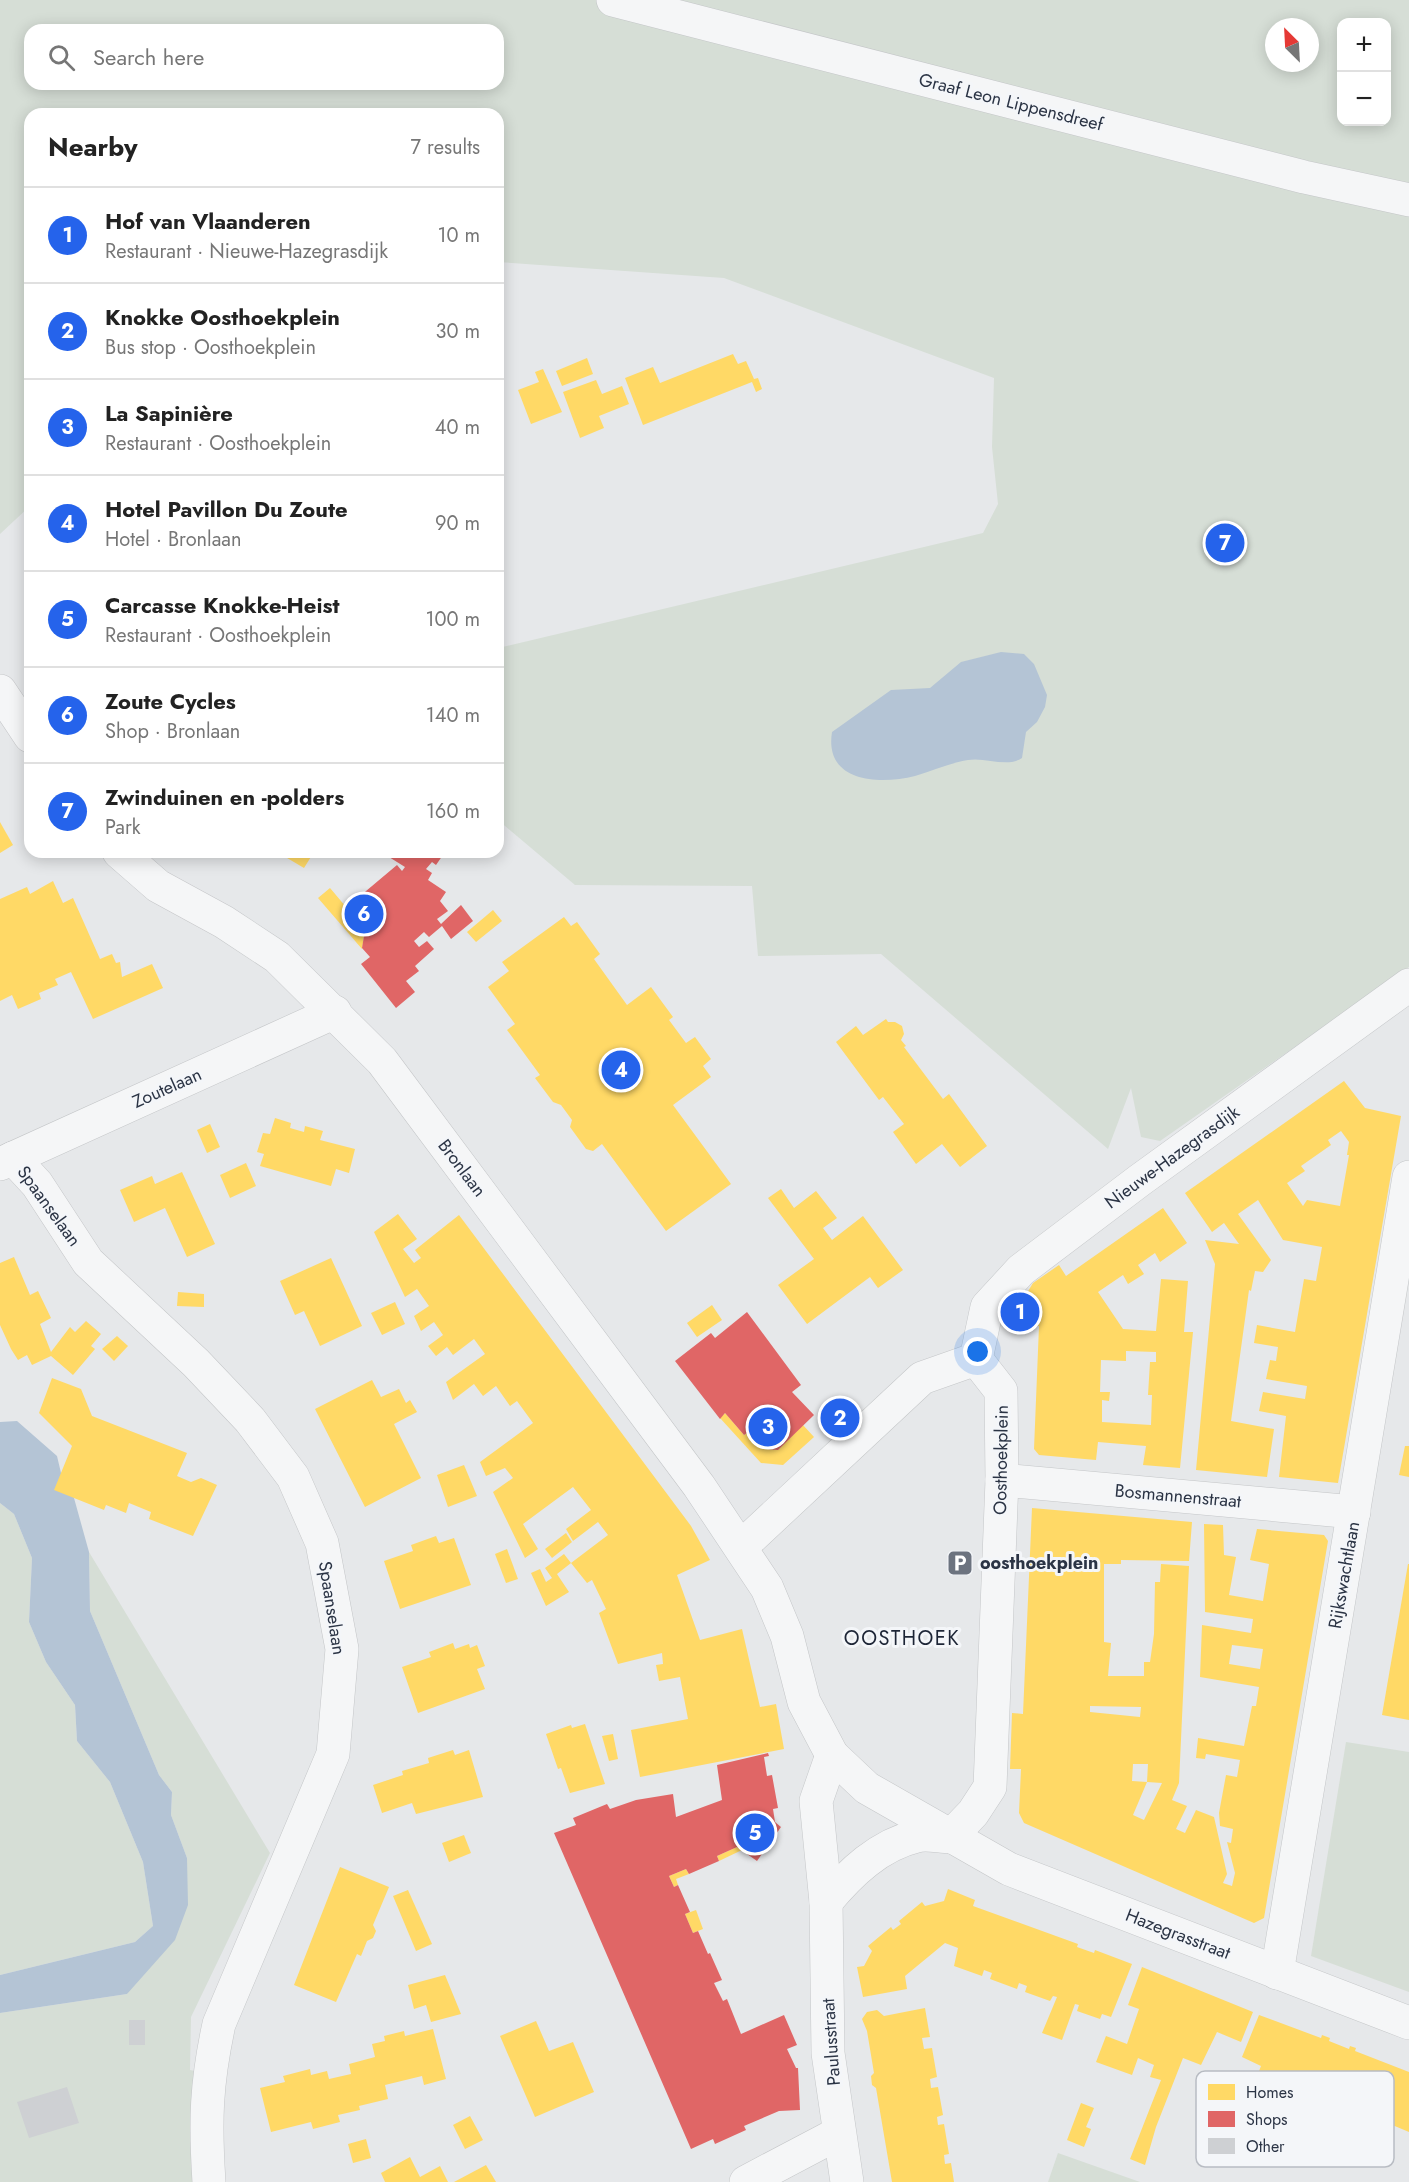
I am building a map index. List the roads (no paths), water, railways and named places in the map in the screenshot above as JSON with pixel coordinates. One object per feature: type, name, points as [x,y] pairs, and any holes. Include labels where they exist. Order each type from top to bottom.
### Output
[{"type":"street","name":"Graaf Leon Lippensdreef","points":[[613,0],[1304,177],[1409,200]]},
{"type":"street","points":[[0,691],[24,727]]},
{"type":"street","name":"Bronlaan","points":[[131,858],[158,886],[224,922],[277,957],[382,1061],[699,1486],[741,1547]]},
{"type":"street","name":"Nieuwe-Hazegrasdijk","points":[[976,1359],[987,1308],[1022,1270],[1140,1180],[1409,985]]},
{"type":"street","name":"Zoutelaan","points":[[7,1161],[335,1012]]},
{"type":"street","name":"Spaanselaan","points":[[7,1161],[37,1184],[88,1262],[196,1363],[250,1420],[293,1477],[322,1543],[342,1649],[333,1754],[219,2024],[209,2067],[205,2117],[209,2182]]},
{"type":"street","name":"Rijkswachtlaan","points":[[1277,1973],[1409,1177]]},
{"type":"street","points":[[950,1838],[867,1788],[832,1755],[804,1702],[787,1636],[767,1588],[741,1547],[922,1378],[976,1359]]},
{"type":"street","name":"Oosthoekplein","points":[[950,1838],[973,1813],[990,1787],[1002,1480],[1001,1390],[976,1359]]},
{"type":"street","name":"Bosmannenstraat","points":[[1002,1480],[1354,1512]]},
{"type":"street","points":[[826,1902],[816,1801],[832,1755]]},
{"type":"street","points":[[826,1902],[848,1875],[879,1853],[918,1835],[950,1838]]},
{"type":"street","name":"Hazegrasstraat","points":[[950,1838],[1009,1869],[1409,2023]]},
{"type":"street","name":"Paulusstraat","points":[[826,1902],[828,2052],[847,2182]]},
{"type":"street","points":[[746,2182],[839,2133]]},
{"type":"water","points":[[1001,652],[1024,654],[1034,664],[1047,695],[1045,707],[1037,722],[1026,732],[1022,758],[1010,762],[968,760],[915,776],[885,780],[857,776],[845,770],[836,761],[832,749],[832,732],[891,690],[930,688],[961,662]]},
{"type":"water","points":[[17,1421],[57,1456],[61,1473],[74,1498],[89,1552],[90,1611],[159,1775],[172,1792],[171,1815],[187,1858],[188,1905],[175,1940],[127,1994],[0,2013],[0,1975],[135,1942],[153,1926],[143,1862],[110,1782],[77,1741],[75,1705],[46,1662],[29,1622],[32,1558],[14,1514],[0,1503],[0,1422]]},
{"type":"place","name":"Zwinduinen en -polders","points":[[1225,543]]},
{"type":"place","name":"Zoute Cycles","points":[[364,914]]},
{"type":"place","name":"Hotel Pavillon Du Zoute","points":[[621,1070]]},
{"type":"place","name":"Hof van Vlaanderen","points":[[1020,1312]]},
{"type":"place","name":"Knokke Oosthoekplein","points":[[840,1418]]},
{"type":"place","name":"La Sapinière","points":[[768,1427]]},
{"type":"place","name":"oosthoekplein","points":[[960,1563]]},
{"type":"place","name":"Carcasse Knokke-Heist","points":[[755,1833]]},
{"type":"district","name":"OOSTHOEK","points":[[902,1638]]}]
